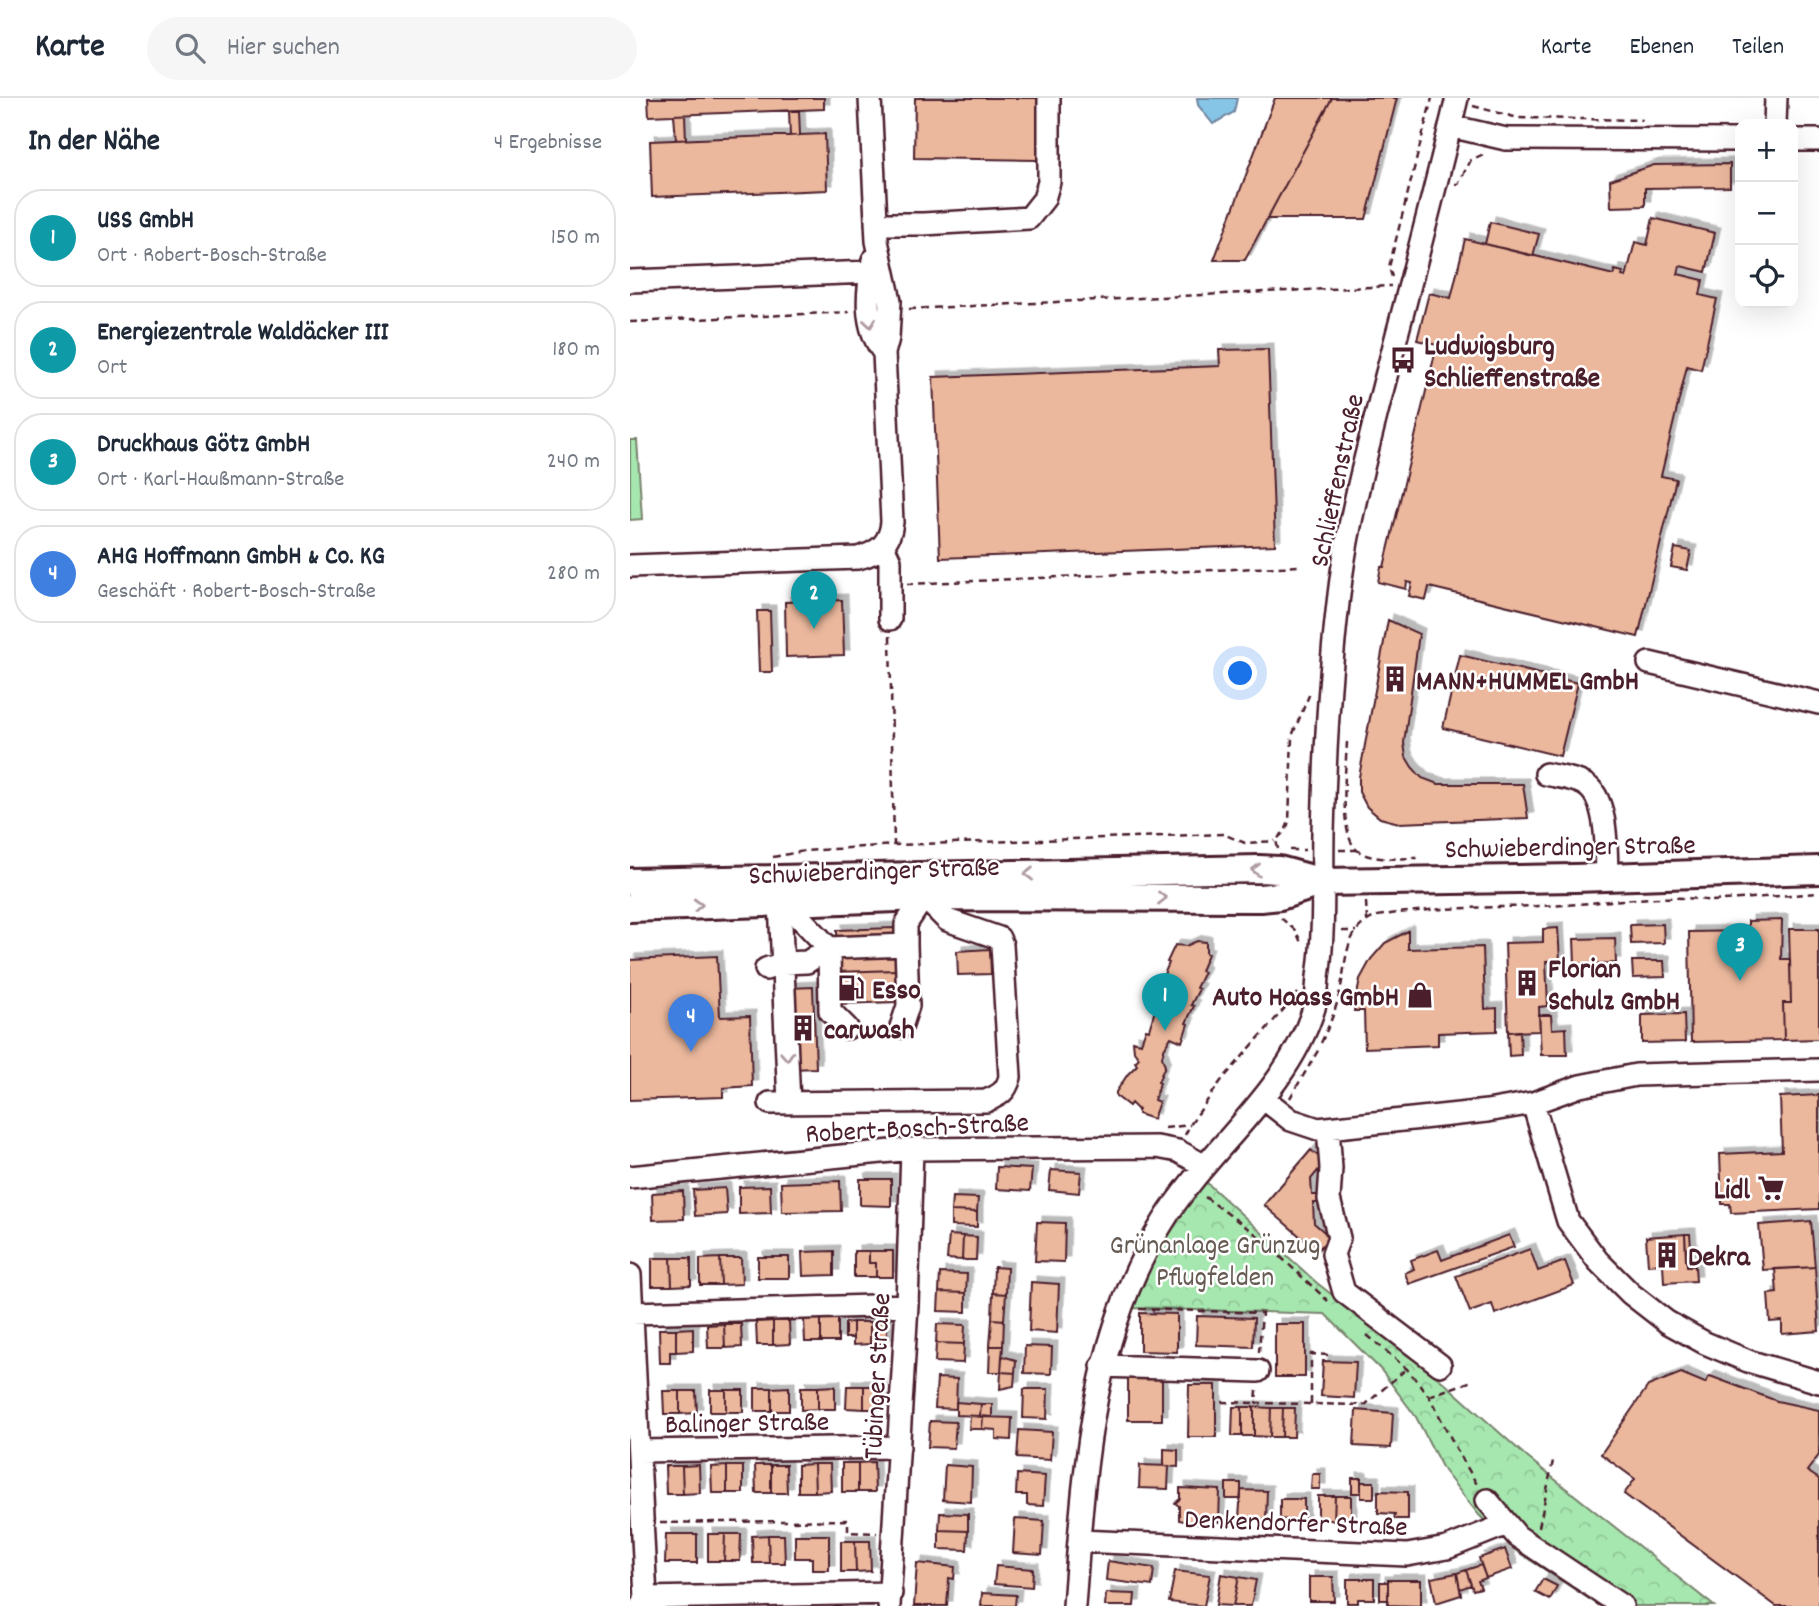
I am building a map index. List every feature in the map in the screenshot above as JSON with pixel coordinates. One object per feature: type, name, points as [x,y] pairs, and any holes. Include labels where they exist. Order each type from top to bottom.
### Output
[{"type":"main road","name":"Schwieberdinger Straße","points":[[630,881],[1119,885],[1606,877],[1819,870]]},
{"type":"main road","name":"Schwieberdinger Straße","points":[[630,908],[924,897],[1119,885]]},
{"type":"street","points":[[870,98],[876,232],[871,272],[870,330],[884,353]]},
{"type":"street","points":[[876,232],[935,224],[1029,218],[1044,199],[1049,182],[1049,98]]},
{"type":"street","name":"Schlieffenstraße","points":[[1074,1606],[1089,1430],[1102,1366],[1140,1263],[1162,1222],[1189,1183],[1263,1098],[1294,1055],[1314,1007],[1322,941],[1327,723],[1341,576],[1354,503],[1402,284],[1457,98]]},
{"type":"street","points":[[1775,119],[1776,98]]},
{"type":"street","points":[[1450,126],[1506,139],[1735,140]]},
{"type":"street","points":[[1798,141],[1819,140]]},
{"type":"street","points":[[630,566],[858,558],[876,553],[883,546],[891,534],[892,522],[884,353],[890,310],[876,232]]},
{"type":"street","points":[[630,281],[871,272]]},
{"type":"street","points":[[883,546],[890,561],[890,619]]},
{"type":"street","points":[[1649,663],[1819,703]]},
{"type":"street","points":[[1546,774],[1585,784],[1596,799],[1605,827],[1606,877]]},
{"type":"street","points":[[783,902],[774,966],[779,1103],[986,1101],[1000,1095],[1007,1088],[1010,1077],[1002,945],[999,938],[947,920],[924,897],[906,923],[908,1006],[901,1027]]},
{"type":"street","points":[[783,902],[829,948],[830,1011],[847,1028]]},
{"type":"street","points":[[774,966],[807,962],[829,948],[906,945]]},
{"type":"street","points":[[1263,1098],[1291,1120],[1318,1129],[1488,1111],[1533,1103],[1580,1086],[1636,1075],[1819,1070]]},
{"type":"street","points":[[1533,1103],[1568,1221],[1598,1261],[1631,1294],[1667,1322],[1705,1343],[1748,1361],[1819,1382]]},
{"type":"street","points":[[1328,1128],[1331,1168],[1329,1199],[1339,1238],[1333,1254],[1344,1292],[1440,1365]]},
{"type":"street","name":"Robert-Bosch-Straße","points":[[630,1177],[912,1149],[1157,1147],[1178,1151],[1203,1165]]},
{"type":"street","name":"Tübinger Straße","points":[[890,1600],[907,1305],[912,1149]]},
{"type":"street","points":[[630,1275],[636,1461],[642,1524],[637,1547],[644,1602],[890,1600]]},
{"type":"street","points":[[631,1320],[907,1305]]},
{"type":"street","points":[[1102,1366],[1258,1371]]},
{"type":"street","name":"Balinger Straße","points":[[636,1461],[898,1447]]},
{"type":"street","points":[[1487,1500],[1517,1536],[1622,1606]]},
{"type":"street","name":"Denkendorfer Straße","points":[[1079,1541],[1408,1555],[1447,1548],[1507,1524]]},
{"type":"path","points":[[1402,284],[1390,276],[1389,267],[1432,98]]},
{"type":"path","points":[[890,310],[1402,284]]},
{"type":"path","points":[[630,322],[869,311]]},
{"type":"path","points":[[890,585],[1300,566]]},
{"type":"path","points":[[890,619],[894,845]]},
{"type":"path","points":[[769,857],[804,851],[894,845],[1223,834],[1245,843],[1276,841],[1289,821],[1292,736],[1308,700]]},
{"type":"path","points":[[1346,740],[1346,823],[1352,843],[1357,850],[1378,857],[1417,858]]},
{"type":"path","points":[[1276,841],[1281,920],[1296,931],[1302,946]]},
{"type":"path","points":[[1290,1106],[1292,1093],[1317,1053],[1331,1023],[1341,988],[1349,942],[1359,926],[1367,920],[1393,913],[1644,900],[1711,901],[1819,893]]},
{"type":"path","points":[[1178,1151],[1190,1125],[1215,1090],[1299,992],[1301,984]]},
{"type":"path","points":[[1189,1183],[1256,1235],[1327,1301]]},
{"type":"path","points":[[1367,1335],[1407,1368],[1429,1396],[1487,1500]]},
{"type":"path","points":[[1311,1404],[1311,1354],[1329,1355]]},
{"type":"path","points":[[1429,1396],[1472,1381]]},
{"type":"path","points":[[1222,1402],[1256,1403]]},
{"type":"path","points":[[1535,1547],[1553,1461]]},
{"type":"path","points":[[642,1524],[848,1521],[848,1532],[894,1534]]},
{"type":"green space","points":[[630,440],[637,440],[642,519],[630,520]]},
{"type":"green space","name":"Grünanlage Grünzug Pflugfelden","points":[[1205,1181],[1317,1283],[1442,1381],[1528,1458],[1714,1606],[1600,1606],[1515,1550],[1479,1515],[1444,1471],[1416,1417],[1381,1370],[1325,1314],[1130,1308],[1155,1247]]},
{"type":"water","points":[[1197,98],[1237,98],[1234,112],[1213,124],[1198,105]]},
{"type":"building","points":[[648,98],[824,98],[824,109],[649,116]]},
{"type":"building","points":[[915,98],[1038,98],[1037,160],[914,158]]},
{"type":"building","points":[[1275,98],[1332,98],[1245,260],[1214,260]]},
{"type":"building","points":[[1332,98],[1397,98],[1366,219],[1267,219]]},
{"type":"building","points":[[799,110],[800,135],[790,136],[789,111]]},
{"type":"building","points":[[674,115],[685,115],[686,140],[676,140]]},
{"type":"building","points":[[825,134],[827,190],[652,197],[650,141]]},
{"type":"building","points":[[1730,164],[1730,187],[1645,188],[1645,206],[1611,207],[1610,180],[1654,165]]},
{"type":"building","points":[[1653,218],[1715,233],[1706,272],[1680,266],[1678,274],[1703,280],[1700,295],[1717,299],[1701,370],[1687,366],[1661,476],[1676,479],[1638,637],[1429,587],[1426,600],[1409,596],[1412,583],[1407,582],[1406,589],[1378,582],[1381,567],[1384,567],[1437,345],[1417,340],[1429,293],[1451,298],[1465,239],[1614,275],[1615,270],[1623,272],[1622,276],[1626,277],[1635,242],[1647,245]]},
{"type":"building","points":[[1490,222],[1539,234],[1533,256],[1485,244]]},
{"type":"building","points":[[1268,349],[1275,545],[940,558],[933,377],[1220,366],[1219,350]]},
{"type":"building","points":[[1675,548],[1691,551],[1687,570],[1671,567]]},
{"type":"building","points":[[842,600],[844,655],[786,657],[785,602]]},
{"type":"building","points":[[757,611],[770,611],[772,672],[759,672]]},
{"type":"building","name":"MANN+HUMMEL GmbH","points":[[1388,620],[1419,634],[1404,743],[1406,757],[1412,767],[1422,778],[1438,784],[1523,784],[1528,818],[1399,823],[1380,818],[1367,807],[1359,792],[1359,777]]},
{"type":"building","points":[[1460,655],[1578,683],[1560,756],[1443,728]]},
{"type":"building","points":[[1782,920],[1781,959],[1790,959],[1791,1003],[1783,1003],[1784,1040],[1691,1042],[1689,932],[1748,931],[1748,921]]},
{"type":"building","points":[[1663,924],[1664,943],[1631,944],[1630,925]]},
{"type":"building","points":[[894,928],[896,970],[838,972],[837,930]]},
{"type":"building","name":"Florian Schulz GmbH","points":[[1558,928],[1560,960],[1546,961],[1548,1006],[1539,1007],[1540,1031],[1508,1032],[1505,943],[1543,942],[1543,929]]},
{"type":"building","points":[[1789,929],[1819,929],[1819,1039],[1784,1040],[1783,1003],[1791,1003]]},
{"type":"building","name":"Auto Haass GmbH","points":[[1408,931],[1408,949],[1483,947],[1485,1009],[1497,1008],[1497,1031],[1438,1033],[1438,1045],[1365,1048],[1364,1011],[1354,1011],[1360,979],[1371,959],[1385,943]]},
{"type":"building","points":[[1615,938],[1616,963],[1575,964],[1574,939]]},
{"type":"building","points":[[1197,941],[1206,942],[1208,954],[1201,971],[1204,972],[1196,988],[1199,989],[1191,1005],[1194,1006],[1186,1023],[1188,1024],[1182,1042],[1171,1037],[1164,1049],[1162,1057],[1165,1066],[1158,1082],[1160,1083],[1154,1100],[1159,1102],[1153,1119],[1138,1114],[1138,1110],[1131,1103],[1129,1106],[1116,1096],[1116,1092],[1137,1065],[1135,1062],[1139,1058],[1134,1051],[1133,1041],[1141,1043],[1146,1029],[1149,1030],[1164,980],[1162,979],[1169,963],[1167,962],[1175,945],[1186,946]]},
{"type":"building","points":[[990,949],[991,974],[958,975],[957,951]]},
{"type":"building","points":[[717,956],[720,1017],[750,1016],[752,1086],[723,1088],[723,1097],[630,1100],[630,960]]},
{"type":"building","points":[[1632,961],[1664,961],[1665,977],[1633,978]]},
{"type":"building","points":[[896,970],[897,1002],[839,1004],[838,972]]},
{"type":"building","name":"carwash","points":[[813,987],[816,1068],[793,1069],[789,988]]},
{"type":"building","points":[[1684,1014],[1685,1042],[1642,1043],[1642,1015]]},
{"type":"building","points":[[1539,1015],[1551,1015],[1552,1029],[1566,1028],[1567,1055],[1541,1055]]},
{"type":"building","points":[[1520,1031],[1521,1055],[1509,1056],[1508,1032]]},
{"type":"building","points":[[1819,1095],[1819,1209],[1731,1213],[1730,1204],[1722,1204],[1720,1154],[1782,1151],[1780,1097]]},
{"type":"building","points":[[1311,1150],[1325,1162],[1311,1179],[1312,1195],[1319,1195],[1319,1203],[1313,1203],[1314,1223],[1330,1237],[1317,1251],[1264,1205]]},
{"type":"building","points":[[997,1167],[1032,1169],[1030,1191],[996,1189]]},
{"type":"building","points":[[1051,1170],[1081,1172],[1079,1193],[1049,1190]]},
{"type":"building","points":[[860,1179],[891,1179],[891,1206],[860,1205]]},
{"type":"building","points":[[840,1181],[841,1211],[782,1212],[781,1183]]},
{"type":"building","points":[[770,1186],[771,1213],[739,1214],[739,1187]]},
{"type":"building","points":[[725,1188],[727,1214],[695,1216],[693,1190]]},
{"type":"building","points":[[683,1191],[684,1219],[653,1220],[652,1193]]},
{"type":"building","points":[[952,1197],[978,1198],[977,1212],[951,1211]]},
{"type":"building","points":[[951,1211],[977,1212],[977,1227],[951,1226]]},
{"type":"building","points":[[1811,1221],[1815,1267],[1763,1270],[1759,1225]]},
{"type":"building","points":[[1037,1222],[1065,1223],[1064,1262],[1035,1261]]},
{"type":"building","name":"Dekra","points":[[1685,1234],[1687,1266],[1695,1266],[1696,1281],[1664,1283],[1663,1264],[1648,1265],[1646,1237]]},
{"type":"building","points":[[1685,1234],[1690,1234],[1692,1260],[1686,1261]]},
{"type":"building","points":[[949,1235],[963,1236],[962,1260],[947,1259]]},
{"type":"building","points":[[1509,1235],[1514,1247],[1409,1284],[1405,1273],[1414,1269],[1411,1260],[1438,1250],[1442,1260]]},
{"type":"building","points":[[963,1236],[977,1237],[976,1260],[962,1260]]},
{"type":"building","points":[[1530,1249],[1538,1271],[1565,1261],[1574,1285],[1495,1314],[1492,1304],[1470,1312],[1456,1276]]},
{"type":"building","points":[[834,1251],[834,1275],[803,1276],[802,1252]]},
{"type":"building","points":[[854,1251],[869,1251],[869,1263],[876,1263],[876,1277],[854,1277]]},
{"type":"building","points":[[869,1251],[893,1251],[893,1277],[876,1277],[876,1263],[869,1263]]},
{"type":"building","points":[[758,1257],[789,1257],[789,1278],[758,1278]]},
{"type":"building","points":[[652,1258],[671,1258],[672,1286],[652,1286]]},
{"type":"building","points":[[671,1258],[691,1258],[691,1285],[672,1286]]},
{"type":"building","points":[[720,1258],[741,1258],[742,1284],[721,1285]]},
{"type":"building","points":[[720,1258],[721,1285],[700,1285],[700,1259]]},
{"type":"building","points":[[994,1267],[1007,1268],[1006,1294],[993,1293]]},
{"type":"building","points":[[1815,1267],[1819,1331],[1782,1334],[1782,1321],[1770,1322],[1768,1294],[1777,1293],[1775,1269]]},
{"type":"building","points":[[940,1273],[967,1274],[966,1293],[939,1292]]},
{"type":"building","points":[[1031,1282],[1059,1284],[1057,1333],[1029,1331]]},
{"type":"building","points":[[939,1292],[966,1293],[966,1312],[938,1311]]},
{"type":"building","points":[[993,1293],[1006,1294],[1004,1320],[992,1319]]},
{"type":"building","points":[[1140,1313],[1177,1314],[1177,1352],[1140,1351]]},
{"type":"building","points":[[1197,1316],[1254,1318],[1253,1347],[1196,1345]]},
{"type":"building","points":[[838,1318],[838,1342],[821,1342],[821,1319]]},
{"type":"building","points":[[804,1319],[821,1319],[821,1342],[805,1342]]},
{"type":"building","points":[[992,1319],[1004,1320],[1003,1346],[990,1346]]},
{"type":"building","points":[[773,1321],[773,1345],[757,1345],[756,1322]]},
{"type":"building","points":[[773,1321],[789,1321],[790,1344],[773,1345]]},
{"type":"building","points":[[853,1322],[870,1322],[870,1344],[853,1345]]},
{"type":"building","points":[[853,1322],[853,1338],[845,1338],[845,1323]]},
{"type":"building","points":[[870,1322],[887,1322],[887,1344],[870,1344]]},
{"type":"building","points":[[724,1324],[725,1348],[708,1348],[707,1325]]},
{"type":"building","points":[[724,1324],[741,1324],[742,1347],[725,1348]]},
{"type":"building","points":[[937,1324],[965,1325],[964,1344],[936,1343]]},
{"type":"building","points":[[1275,1324],[1305,1324],[1305,1377],[1275,1377]]},
{"type":"building","points":[[693,1328],[693,1351],[676,1352],[676,1329]]},
{"type":"building","points":[[659,1329],[676,1329],[676,1352],[670,1352],[670,1363],[660,1363]]},
{"type":"building","points":[[936,1343],[964,1344],[963,1363],[935,1362]]},
{"type":"building","points":[[990,1346],[1003,1346],[1001,1372],[989,1372]]},
{"type":"building","points":[[1025,1346],[1052,1347],[1051,1374],[1024,1373]]},
{"type":"building","points":[[1002,1356],[1016,1360],[1015,1373],[1001,1372]]},
{"type":"building","points":[[1323,1361],[1356,1362],[1354,1398],[1321,1396]]},
{"type":"building","points":[[1001,1372],[1015,1373],[1014,1386],[1000,1389]]},
{"type":"building","points":[[1681,1373],[1705,1383],[1710,1376],[1777,1401],[1819,1410],[1819,1455],[1807,1471],[1819,1479],[1819,1606],[1776,1606],[1624,1494],[1635,1479],[1601,1454],[1648,1386]]},
{"type":"building","points":[[1162,1377],[1162,1420],[1128,1420],[1128,1378]]},
{"type":"building","points":[[937,1378],[957,1379],[956,1409],[935,1408]]},
{"type":"building","points":[[1189,1385],[1216,1385],[1216,1437],[1188,1437]]},
{"type":"building","points":[[835,1386],[835,1409],[818,1409],[818,1387]]},
{"type":"building","points":[[847,1386],[864,1386],[864,1409],[846,1408]]},
{"type":"building","points":[[864,1386],[881,1386],[881,1409],[864,1409]]},
{"type":"building","points":[[789,1387],[789,1411],[772,1411],[772,1388]]},
{"type":"building","points":[[801,1387],[818,1387],[818,1409],[801,1410]]},
{"type":"building","points":[[755,1388],[772,1388],[772,1411],[755,1411]]},
{"type":"building","points":[[1024,1389],[1048,1389],[1047,1419],[1023,1418]]},
{"type":"building","points":[[710,1390],[726,1390],[726,1412],[710,1412]]},
{"type":"building","points":[[726,1390],[743,1390],[743,1412],[726,1412]]},
{"type":"building","points":[[663,1391],[680,1391],[680,1414],[664,1414]]},
{"type":"building","points":[[680,1391],[696,1391],[697,1413],[680,1414]]},
{"type":"building","points":[[956,1402],[981,1404],[980,1416],[956,1415]]},
{"type":"building","points":[[981,1404],[992,1404],[992,1417],[980,1416]]},
{"type":"building","points":[[1233,1407],[1242,1407],[1242,1436],[1232,1436]]},
{"type":"building","points":[[1242,1407],[1254,1407],[1254,1436],[1242,1436]]},
{"type":"building","points":[[1254,1407],[1271,1408],[1270,1437],[1254,1436]]},
{"type":"building","points":[[1271,1408],[1283,1408],[1282,1437],[1270,1437]]},
{"type":"building","points":[[1283,1408],[1295,1408],[1294,1437],[1282,1437]]},
{"type":"building","points":[[1356,1410],[1393,1413],[1391,1448],[1354,1446]]},
{"type":"building","points":[[970,1416],[983,1417],[982,1429],[969,1429]]},
{"type":"building","points":[[983,1417],[1012,1418],[1011,1440],[996,1439],[996,1430],[982,1429]]},
{"type":"building","points":[[930,1421],[956,1422],[954,1448],[928,1447]]},
{"type":"building","points":[[1019,1430],[1052,1432],[1050,1460],[1017,1458]]},
{"type":"building","points":[[1164,1449],[1178,1450],[1178,1467],[1164,1466]]},
{"type":"building","points":[[874,1462],[875,1492],[858,1492],[858,1463]]},
{"type":"building","points":[[842,1463],[858,1463],[858,1492],[842,1492]]},
{"type":"building","points":[[814,1464],[815,1492],[798,1492],[798,1465]]},
{"type":"building","points":[[814,1464],[830,1464],[831,1491],[815,1492]]},
{"type":"building","points":[[699,1465],[700,1493],[683,1494],[682,1466]]},
{"type":"building","points":[[755,1465],[771,1465],[771,1493],[756,1493]]},
{"type":"building","points":[[771,1465],[786,1465],[787,1493],[771,1493]]},
{"type":"building","points":[[945,1465],[972,1467],[971,1502],[943,1500]]},
{"type":"building","points":[[1140,1465],[1169,1466],[1168,1489],[1139,1488]]},
{"type":"building","points":[[665,1466],[682,1466],[683,1494],[666,1494]]},
{"type":"building","points":[[727,1466],[727,1493],[712,1493],[711,1467]]},
{"type":"building","points":[[727,1466],[743,1466],[743,1493],[727,1493]]},
{"type":"building","points":[[1017,1474],[1045,1476],[1043,1506],[1027,1505],[1027,1495],[1016,1495]]},
{"type":"building","points":[[1312,1474],[1320,1474],[1320,1489],[1311,1489]]},
{"type":"building","points":[[1352,1478],[1361,1478],[1361,1493],[1352,1493]]},
{"type":"building","points":[[1361,1482],[1374,1482],[1374,1498],[1361,1498]]},
{"type":"building","points":[[1226,1483],[1241,1483],[1241,1499],[1226,1499]]},
{"type":"building","points":[[1180,1488],[1220,1490],[1219,1522],[1208,1521],[1203,1525],[1179,1520],[1179,1506],[1175,1503],[1180,1499]]},
{"type":"building","points":[[1241,1490],[1267,1491],[1266,1519],[1239,1518]]},
{"type":"building","points":[[1378,1491],[1408,1492],[1408,1519],[1394,1519],[1395,1514],[1378,1513]]},
{"type":"building","points":[[1318,1496],[1335,1496],[1334,1520],[1318,1520]]},
{"type":"building","points":[[1335,1496],[1351,1496],[1351,1520],[1334,1520]]},
{"type":"building","points":[[1280,1499],[1304,1499],[1304,1522],[1280,1519]]},
{"type":"building","points":[[940,1513],[968,1514],[968,1531],[939,1530]]},
{"type":"building","points":[[1015,1519],[1044,1521],[1042,1555],[1013,1553]]},
{"type":"building","points":[[939,1530],[968,1531],[967,1550],[939,1549]]},
{"type":"building","points":[[666,1534],[697,1534],[697,1563],[665,1563]]},
{"type":"building","points":[[708,1534],[725,1534],[724,1561],[708,1561]]},
{"type":"building","points":[[725,1534],[741,1534],[740,1561],[724,1561]]},
{"type":"building","points":[[768,1535],[769,1563],[753,1563],[752,1536]]},
{"type":"building","points":[[768,1535],[784,1535],[785,1563],[769,1563]]},
{"type":"building","points":[[795,1535],[829,1535],[829,1570],[812,1570],[812,1558],[795,1558]]},
{"type":"building","points":[[841,1541],[855,1541],[856,1572],[841,1572]]},
{"type":"building","points":[[855,1541],[870,1541],[871,1571],[856,1572]]},
{"type":"building","points":[[1505,1549],[1512,1569],[1486,1578],[1479,1558]]},
{"type":"building","points":[[1108,1561],[1154,1568],[1152,1586],[1106,1580]]},
{"type":"building","points":[[917,1563],[955,1567],[954,1579],[949,1578],[947,1606],[914,1606]]},
{"type":"building","points":[[1481,1565],[1486,1578],[1478,1581],[1481,1588],[1473,1590],[1466,1570]]},
{"type":"building","points":[[996,1566],[1033,1569],[1032,1587],[994,1584]]},
{"type":"building","points":[[1466,1570],[1471,1585],[1460,1589],[1457,1573]]},
{"type":"building","points":[[1175,1571],[1210,1575],[1204,1606],[1169,1602]]},
{"type":"building","points":[[1457,1573],[1461,1595],[1436,1603],[1431,1578]]},
{"type":"building","points":[[1221,1574],[1239,1577],[1233,1606],[1216,1605]]},
{"type":"building","points":[[1239,1577],[1256,1580],[1251,1606],[1233,1606]]},
{"type":"building","points":[[1309,1577],[1333,1577],[1334,1601],[1309,1601]]},
{"type":"building","points":[[1347,1579],[1374,1579],[1374,1599],[1358,1599],[1358,1603],[1347,1603]]},
{"type":"building","points":[[1543,1579],[1557,1586],[1550,1600],[1535,1592]]},
{"type":"building","points":[[1388,1580],[1421,1580],[1421,1606],[1388,1605]]},
{"type":"building","points":[[1380,1582],[1388,1582],[1388,1600],[1380,1600]]},
{"type":"building","points":[[982,1593],[1016,1595],[1015,1606],[981,1606]]},
{"type":"building","points":[[1106,1593],[1135,1594],[1134,1606],[1105,1606]]},
{"type":"place","name":"Ludwigsburg Schlieffenstraße","points":[[1403,360]]},
{"type":"place","name":"Energiezentrale Waldäcker III","points":[[814,629]]},
{"type":"place","name":"MANN+HUMMEL GmbH","points":[[1395,679]]},
{"type":"place","name":"Druckhaus Götz GmbH","points":[[1740,981]]},
{"type":"place","name":"Florian Schulz GmbH","points":[[1527,983]]},
{"type":"place","name":"Esso","points":[[851,988]]},
{"type":"place","name":"Auto Haass GmbH","points":[[1420,995]]},
{"type":"place","name":"carwash","points":[[803,1028]]},
{"type":"place","name":"USS GmbH","points":[[1165,1031]]},
{"type":"place","name":"AHG Hoffmann GmbH & Co. KG","points":[[691,1052]]},
{"type":"place","name":"Lidl","points":[[1771,1188]]},
{"type":"place","name":"Dekra","points":[[1667,1255]]}]
